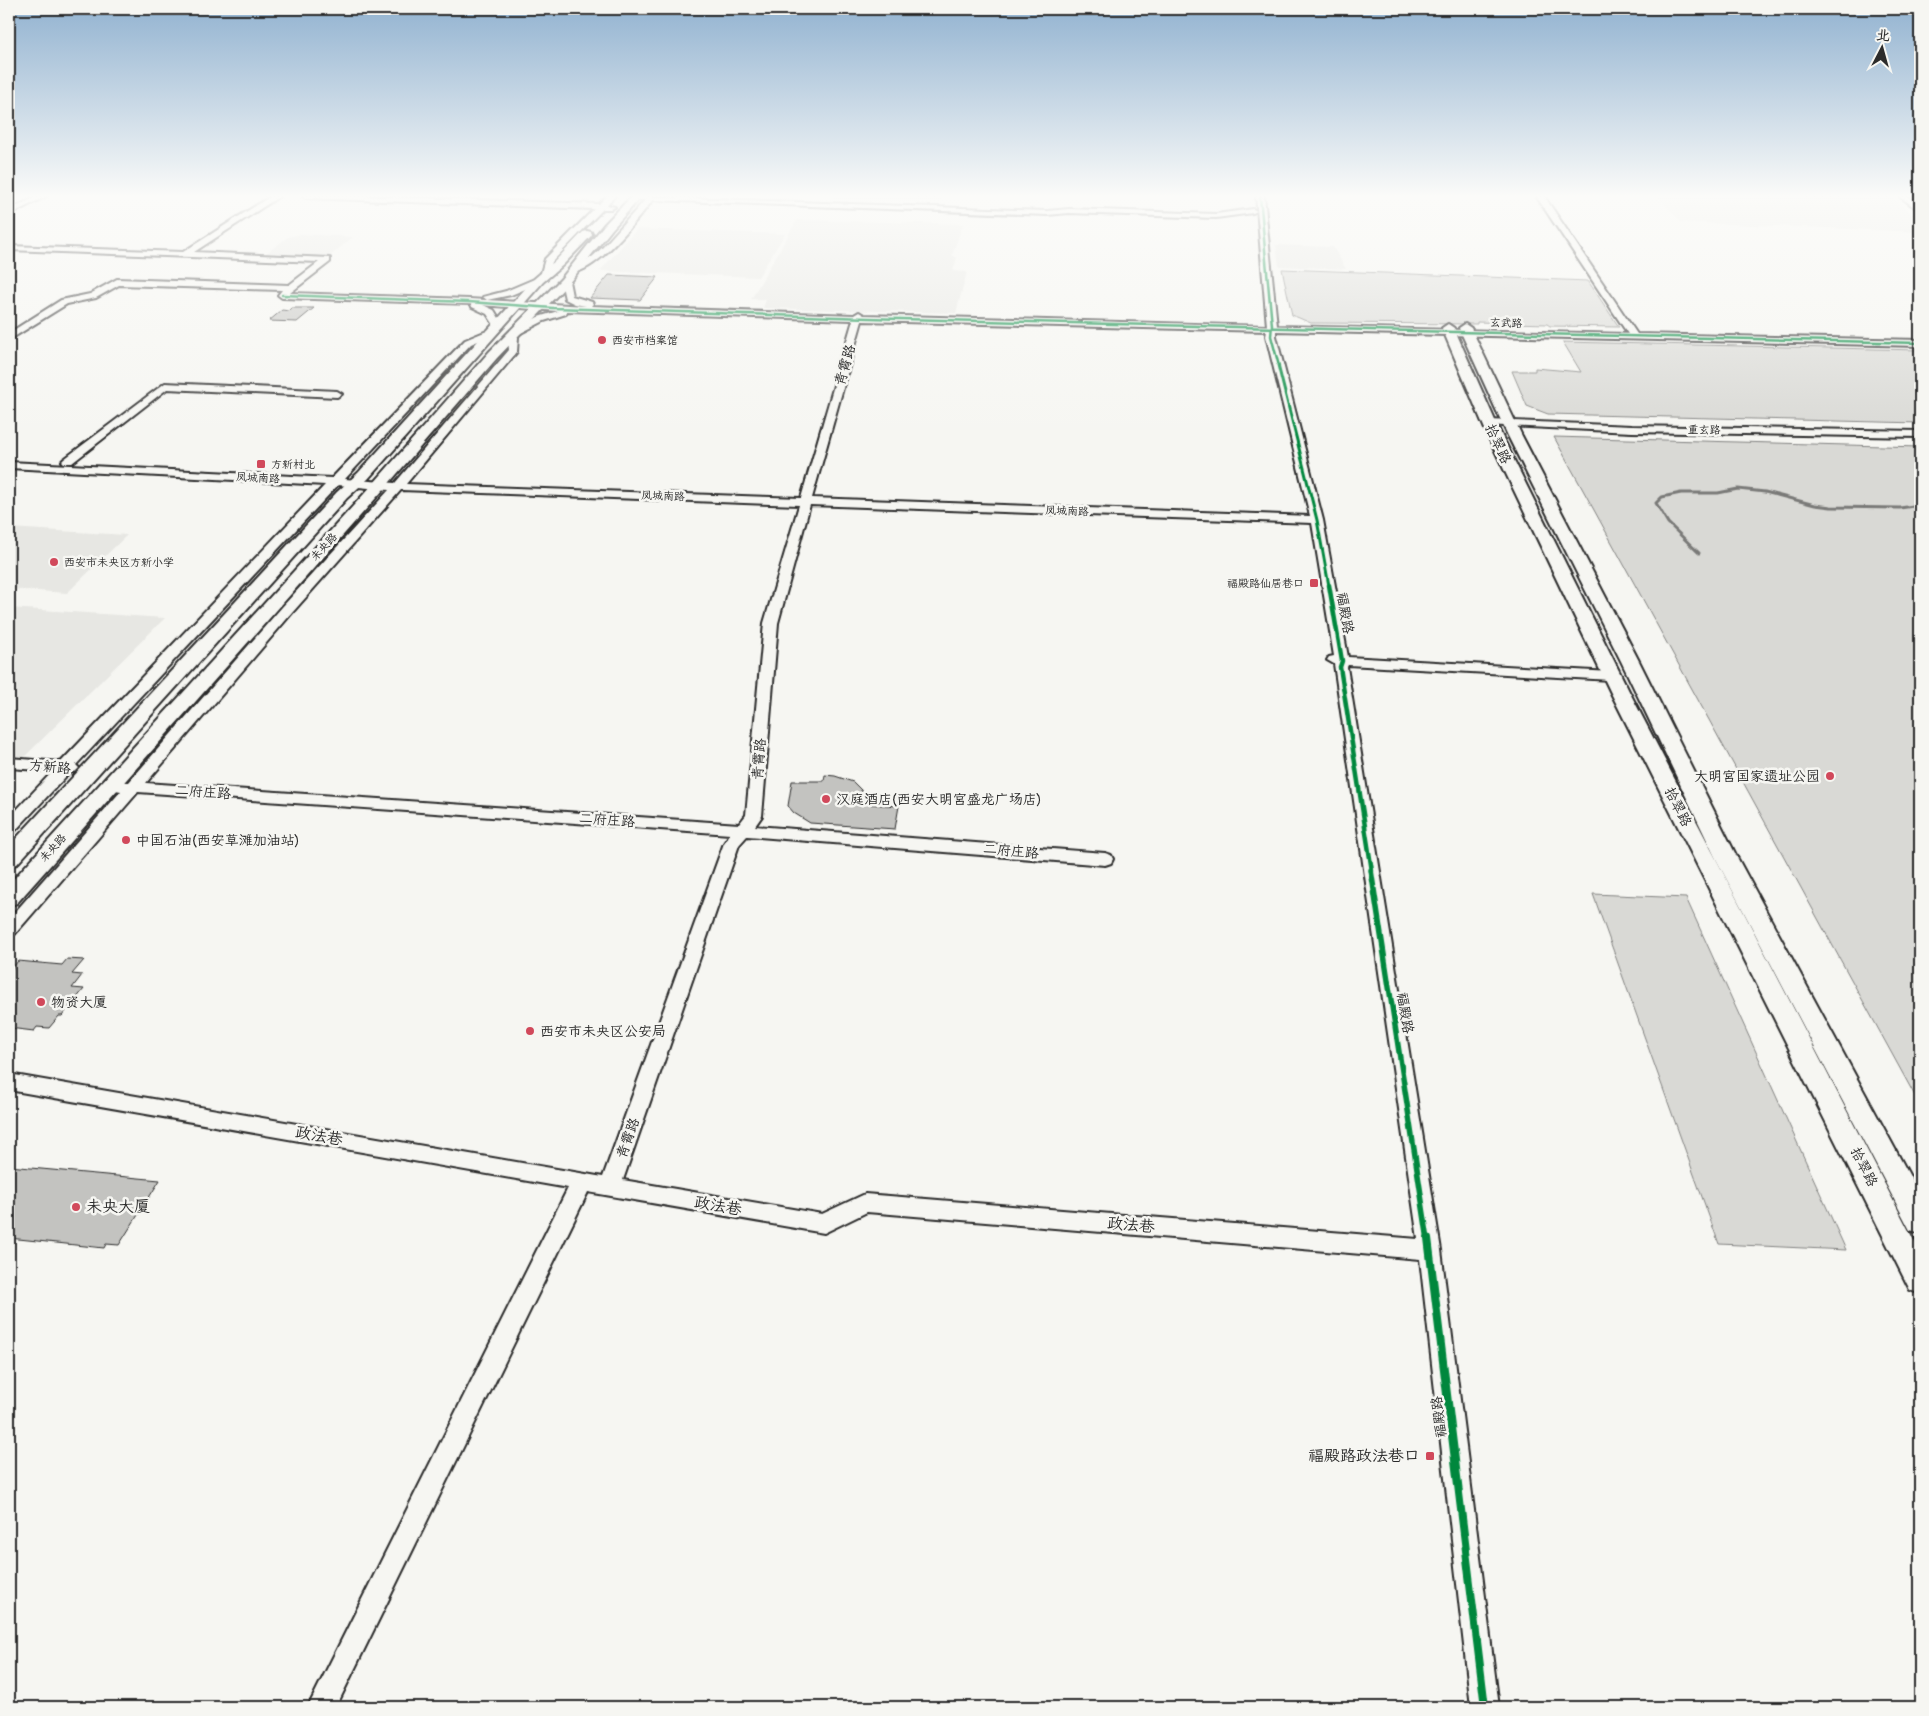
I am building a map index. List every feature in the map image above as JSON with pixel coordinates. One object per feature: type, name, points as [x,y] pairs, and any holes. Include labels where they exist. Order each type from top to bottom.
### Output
[{"type":"main road","name":"未央路","points":[[9,859],[342,495],[349,479],[496,329],[542,276]]},
{"type":"main road","name":"未央路","points":[[9,898],[109,785],[388,483],[493,355],[569,276]]},
{"type":"main road","name":"拾翠路","points":[[1457,330],[1488,423],[1611,676],[1808,1058],[1920,1281]]},
{"type":"main road","name":"拾翠路","points":[[1457,330],[1510,424],[1727,859],[1920,1220]]},
{"type":"street","points":[[286,292],[306,276]]},
{"type":"street","points":[[458,300],[508,293],[542,276]]},
{"type":"street","points":[[570,276],[566,294],[572,300],[600,308]]},
{"type":"street","points":[[1264,276],[1266,325]]},
{"type":"street","points":[[1594,276],[1633,335]]},
{"type":"street","name":"玄武路","points":[[9,337],[64,302],[93,296],[117,282],[600,308],[859,316],[1920,341]]},
{"type":"street","points":[[458,300],[487,309],[494,314],[496,329]]},
{"type":"street","points":[[515,334],[553,315],[600,308]]},
{"type":"street","name":"青霄路","points":[[610,1187],[732,843],[754,816],[771,623],[859,316]]},
{"type":"street","name":"福殿路","points":[[1266,325],[1290,438],[1314,520],[1339,663],[1430,1250],[1485,1707]]},
{"type":"street","points":[[68,461],[165,386],[337,394]]},
{"type":"street","name":"重玄路","points":[[1488,423],[1920,434]]},
{"type":"street","name":"凤城南路","points":[[9,458],[388,483],[1314,520]]},
{"type":"street","name":"凤城南路","points":[[9,465],[349,479]]},
{"type":"street","points":[[9,827],[64,768],[349,479]]},
{"type":"street","points":[[9,930],[286,610],[388,483]]},
{"type":"street","points":[[1339,663],[1611,676]]},
{"type":"street","name":"方新路","points":[[9,763],[90,770]]},
{"type":"street","name":"二府庄路","points":[[109,785],[744,830],[1105,859]]},
{"type":"street","name":"政法巷","points":[[9,1082],[824,1224],[864,1203],[1430,1250]]},
{"type":"street","points":[[322,1707],[582,1182]]},
{"type":"shaded area","points":[[764,276],[966,276],[956,313],[763,308],[766,300],[751,299]]},
{"type":"shaded area","points":[[1284,276],[1463,276],[1588,281],[1619,327],[1477,322],[1477,324],[1311,323],[1292,315]]},
{"type":"shaded area","points":[[1563,342],[1920,350],[1920,423],[1548,414],[1527,406],[1512,371],[1535,371],[1535,368],[1581,372]]},
{"type":"shaded area","name":"大明宫国家遗址公园","points":[[1554,437],[1920,447],[1920,1105]]},
{"type":"shaded area","name":"西安市未央区方新小学","points":[[9,528],[127,535],[67,593],[9,589]]},
{"type":"shaded area","points":[[9,608],[165,618],[9,772]]},
{"type":"shaded area","points":[[1593,894],[1686,898],[1846,1250],[1719,1244]]},
{"type":"building","points":[[608,276],[658,277],[640,300],[590,298]]},
{"type":"building","points":[[292,308],[314,308],[297,322],[269,321],[282,310],[289,311]]},
{"type":"building","name":"汉庭酒店(西安大明宫盛龙广场店)","points":[[825,775],[853,782],[861,790],[866,804],[899,806],[895,829],[810,823],[794,813],[788,806],[792,781],[824,781]]},
{"type":"building","name":"物资大厦","points":[[67,959],[84,960],[72,974],[82,975],[72,988],[84,989],[62,1016],[59,1016],[49,1028],[37,1027],[34,1031],[9,1028],[9,972],[18,961],[62,965]]},
{"type":"building","name":"未央大厦","points":[[9,1166],[160,1180],[119,1245],[106,1244],[104,1248],[9,1238]]},
{"type":"waterway","points":[[1699,553],[1668,523],[1656,503],[1662,497],[1681,493],[1718,493],[1738,489],[1765,492],[1815,505],[1831,507],[1900,508],[1920,505]]},
{"type":"cycle path","points":[[1267,276],[1272,325],[1271,336],[1317,520],[1342,661],[1340,667],[1430,1250],[1485,1707]]},
{"type":"cycle path","points":[[282,295],[496,303],[553,308],[901,319],[1920,343]]},
{"type":"place","name":"西安市档案馆","points":[[602,340]]},
{"type":"place","name":"方新村北","points":[[261,464]]},
{"type":"place","name":"西安市未央区方新小学","points":[[54,562]]},
{"type":"place","name":"福殿路仙居巷口","points":[[1314,583]]},
{"type":"place","name":"大明宫国家遗址公园","points":[[1830,776]]},
{"type":"place","name":"汉庭酒店(西安大明宫盛龙广场店)","points":[[826,799]]},
{"type":"place","name":"中国石油(西安草滩加油站)","points":[[126,840]]},
{"type":"place","name":"物资大厦","points":[[41,1002]]},
{"type":"place","name":"西安市未央区公安局","points":[[530,1031]]},
{"type":"place","name":"未央大厦","points":[[76,1207]]},
{"type":"place","name":"福殿路政法巷口","points":[[1430,1456]]}]
